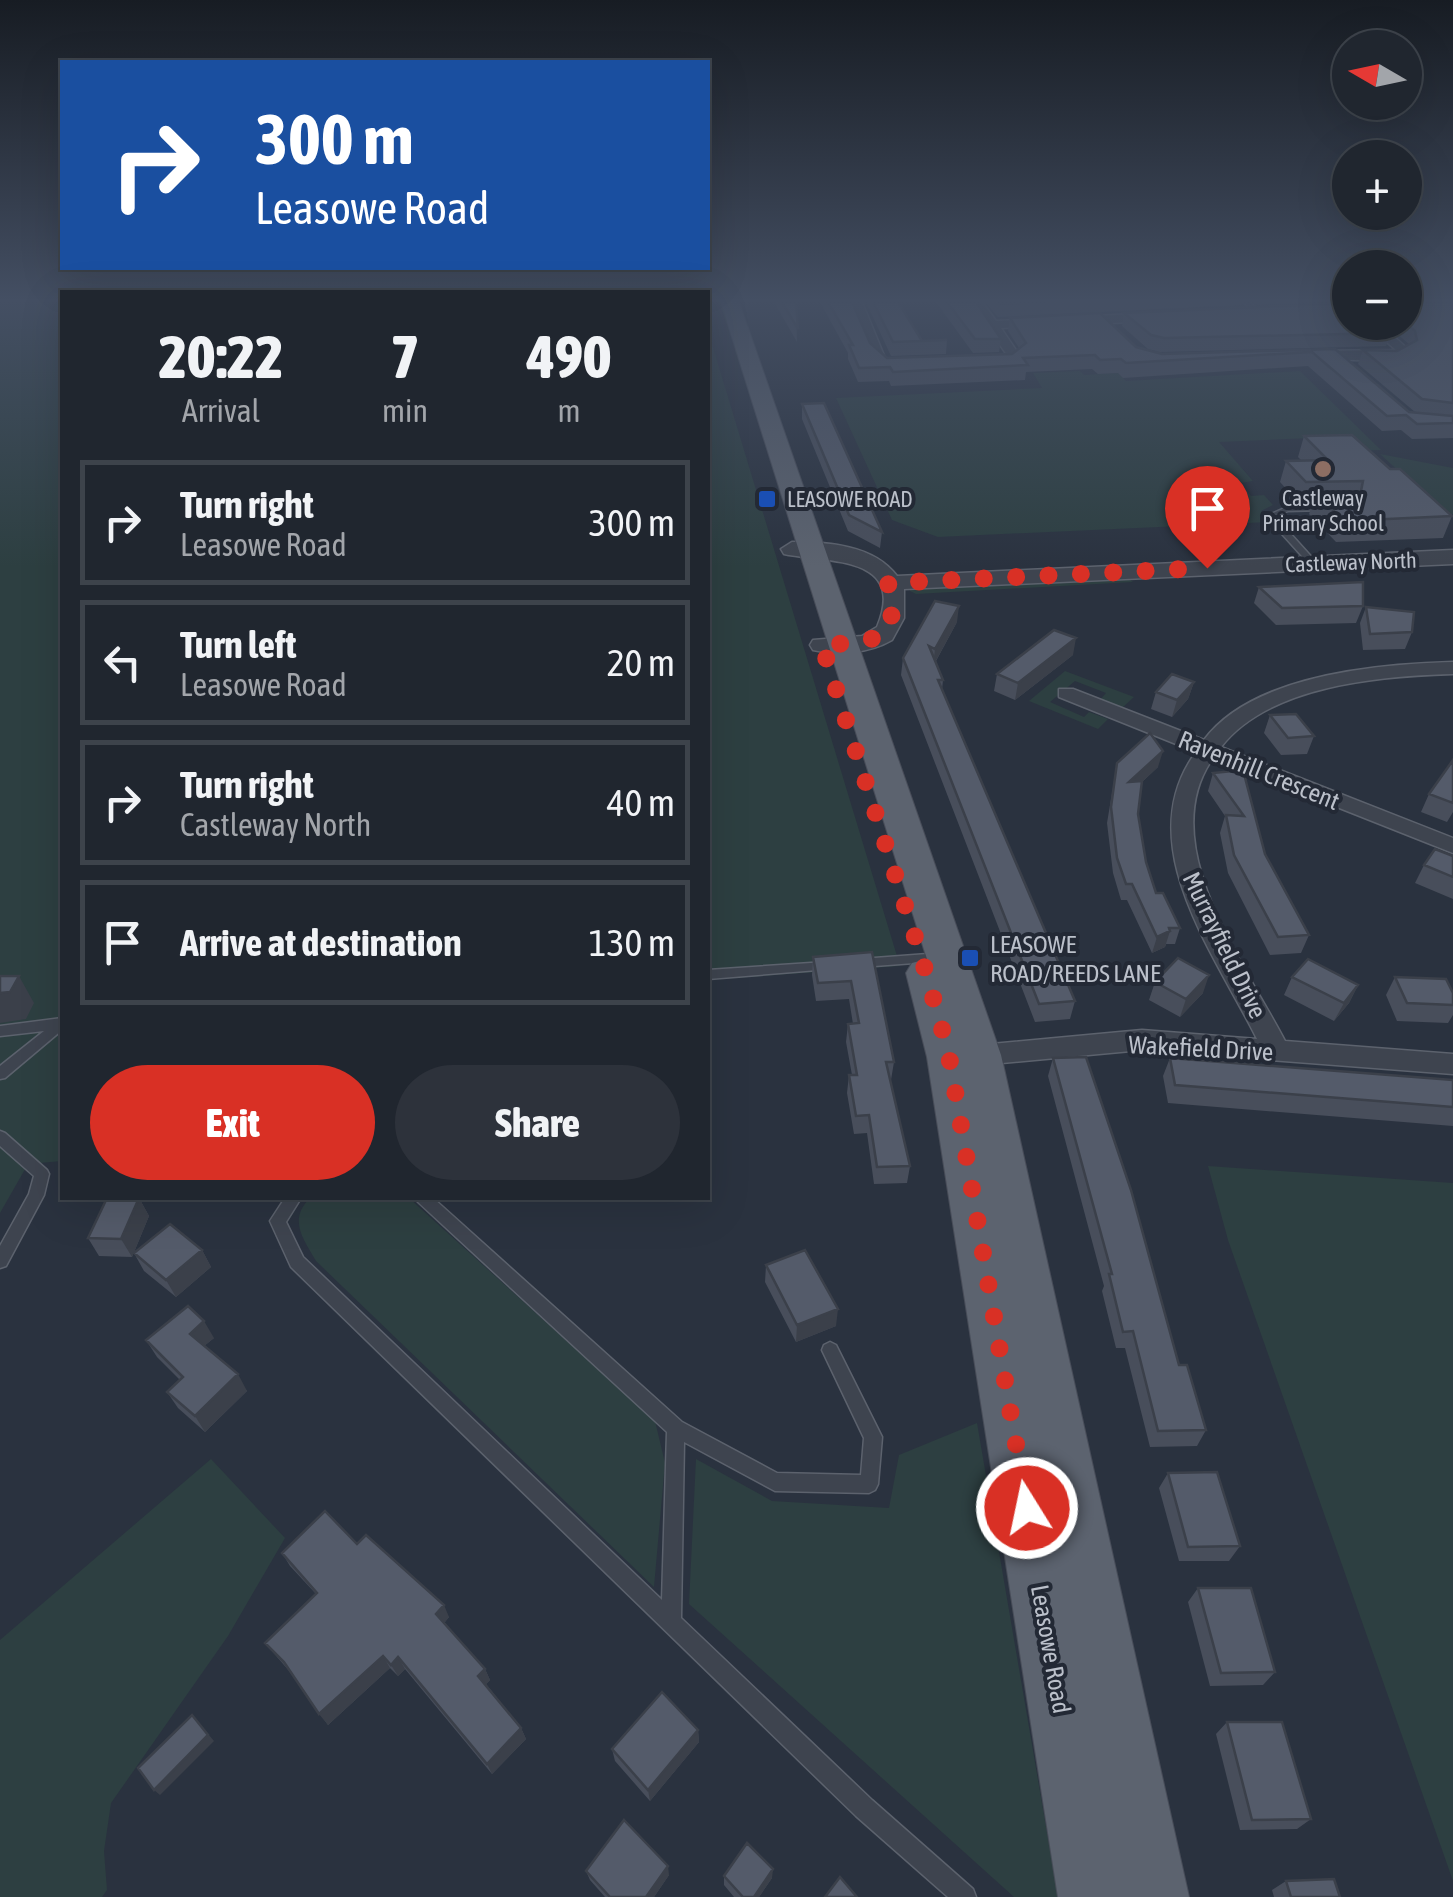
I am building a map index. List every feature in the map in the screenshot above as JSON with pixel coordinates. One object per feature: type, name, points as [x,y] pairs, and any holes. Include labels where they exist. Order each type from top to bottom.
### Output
[{"type":"main road","name":"Leasowe Road","points":[[746,391],[803,548]]},
{"type":"main road","name":"Leasowe Road","points":[[756,391],[964,1056],[1153,1897]]},
{"type":"main road","name":"Leasowe Road","points":[[964,1056],[1094,1897]]},
{"type":"street","points":[[803,548],[844,551],[864,560],[892,591],[892,622],[883,634],[834,644]]},
{"type":"street","name":"Castleway North","points":[[892,591],[1321,571],[1453,558]]},
{"type":"street","name":"Castleway North","points":[[1321,571],[1453,574]]},
{"type":"street","name":"Murrayfield Drive","points":[[1278,1052],[1188,879],[1179,834],[1183,796],[1206,749],[1246,712],[1309,684],[1391,669],[1453,668]]},
{"type":"street","name":"Ravenhill Crescent","points":[[1066,694],[1453,846]]},
{"type":"street","name":"Wakefield Drive","points":[[964,1056],[1142,1040],[1453,1064]]},
{"type":"lane","points":[[1321,571],[1276,522],[1275,514],[1334,508]]},
{"type":"lane","points":[[710,975],[935,958]]},
{"type":"lane","points":[[0,1030],[60,1023]]},
{"type":"lane","points":[[0,1074],[60,1023]]},
{"type":"lane","points":[[0,1137],[42,1174],[36,1195],[0,1261]]},
{"type":"lane","points":[[293,1200],[278,1221],[297,1262],[864,1808],[965,1897]]},
{"type":"lane","points":[[425,1200],[676,1428],[775,1482],[869,1484],[873,1437],[830,1350]]},
{"type":"lane","points":[[671,1623],[676,1428]]},
{"type":"shaded area","points":[[0,391],[60,391],[60,1161],[28,1164],[0,1213]]},
{"type":"shaded area","points":[[710,391],[726,391],[900,966],[710,980]]},
{"type":"shaded area","points":[[990,391],[1320,391],[1381,450],[1350,451],[1334,437],[1219,442],[1253,481],[1240,483],[1251,496],[1264,495],[1273,505],[1261,511],[1269,522],[938,537],[892,520],[836,398]]},
{"type":"shaded area","points":[[1380,454],[1453,468],[1453,514],[1429,515],[1415,486]]},
{"type":"shaded area","points":[[1125,576],[1133,582],[916,594],[910,591],[910,587]]},
{"type":"shaded area","points":[[1065,671],[1134,697],[1122,708],[1100,700],[1106,693],[1075,681],[1050,702],[1084,717],[1089,712],[1108,719],[1098,729],[1029,701]]},
{"type":"shaded area","points":[[1208,1166],[1453,1183],[1453,1881],[1228,1240]]},
{"type":"shaded area","points":[[308,1200],[411,1200],[655,1421],[665,1463],[654,1587],[316,1261],[300,1229],[303,1206]]},
{"type":"shaded area","points":[[977,1423],[1058,1897],[1014,1897],[689,1604],[696,1459],[772,1501],[889,1508],[899,1455]]},
{"type":"shaded area","points":[[211,1459],[285,1538],[228,1636],[111,1803],[104,1851],[107,1890],[102,1897],[0,1897],[0,1640]]},
{"type":"building","points":[[1357,391],[1384,391],[1409,412],[1453,416],[1453,423],[1417,424],[1406,415],[1387,416]]},
{"type":"building","points":[[1412,391],[1453,391],[1453,403],[1422,399]]},
{"type":"building","points":[[824,403],[882,532],[849,515],[802,404]]},
{"type":"building","points":[[1352,435],[1390,469],[1400,469],[1452,516],[1344,521],[1316,493],[1361,491],[1363,481],[1306,482],[1286,461],[1328,460],[1304,436]]},
{"type":"building","points":[[1363,582],[1363,606],[1282,608],[1259,587]]},
{"type":"building","points":[[935,601],[959,606],[935,649],[929,646],[943,680],[938,680],[1075,1001],[1039,1004],[903,658]]},
{"type":"building","points":[[1366,607],[1414,612],[1412,632],[1370,634]]},
{"type":"building","points":[[1054,630],[1076,638],[1018,683],[997,674]]},
{"type":"building","points":[[1172,674],[1194,682],[1177,700],[1156,692]]},
{"type":"building","points":[[1296,714],[1314,736],[1288,738],[1270,715]]},
{"type":"building","points":[[1150,733],[1163,751],[1129,782],[1142,781],[1138,814],[1146,862],[1156,893],[1163,893],[1180,928],[1169,928],[1157,937],[1132,884],[1126,884],[1117,858],[1111,807],[1117,763]]},
{"type":"building","points":[[1453,760],[1453,803],[1429,794]]},
{"type":"building","points":[[1243,770],[1265,854],[1309,935],[1278,937],[1234,855],[1226,815],[1244,816],[1213,773]]},
{"type":"building","points":[[1435,849],[1453,856],[1453,877],[1424,865]]},
{"type":"building","points":[[872,952],[894,1062],[886,1062],[910,1166],[877,1167],[869,1115],[856,1116],[849,1075],[857,1075],[848,1024],[859,1023],[851,981],[818,983],[813,957]]},
{"type":"building","points":[[1178,958],[1209,975],[1186,999],[1155,982]]},
{"type":"building","points":[[1308,959],[1358,985],[1344,1003],[1292,977]]},
{"type":"building","points":[[0,976],[19,976],[10,992],[0,993]]},
{"type":"building","points":[[1395,977],[1446,979],[1453,993],[1453,1005],[1407,1003]]},
{"type":"building","points":[[1086,1057],[1131,1190],[1179,1365],[1187,1365],[1206,1430],[1158,1431],[1133,1331],[1123,1332],[1112,1274],[1053,1058]]},
{"type":"building","points":[[1170,1058],[1453,1080],[1453,1107],[1175,1085]]},
{"type":"building","points":[[106,1200],[138,1200],[121,1239],[88,1238]]},
{"type":"building","points":[[170,1224],[202,1250],[166,1280],[134,1253]]},
{"type":"building","points":[[805,1250],[838,1309],[797,1325],[766,1265]]},
{"type":"building","points":[[188,1306],[204,1321],[190,1334],[238,1374],[195,1416],[167,1392],[183,1377],[146,1340]]},
{"type":"building","points":[[1217,1472],[1240,1546],[1188,1547],[1168,1473]]},
{"type":"building","points":[[325,1511],[357,1544],[366,1535],[444,1605],[436,1614],[485,1669],[478,1676],[521,1728],[487,1764],[398,1657],[391,1665],[383,1656],[319,1714],[284,1662],[265,1643],[317,1593],[282,1553]]},
{"type":"building","points":[[1198,1588],[1251,1588],[1275,1672],[1221,1673]]},
{"type":"building","points":[[662,1692],[698,1730],[648,1790],[612,1749]]},
{"type":"building","points":[[192,1715],[208,1735],[154,1790],[138,1768]]},
{"type":"building","points":[[1227,1722],[1282,1722],[1311,1819],[1252,1820]]},
{"type":"building","points":[[624,1820],[668,1866],[646,1897],[610,1897],[586,1871]]},
{"type":"building","points":[[747,1843],[773,1869],[754,1897],[743,1897],[724,1876]]},
{"type":"building","points":[[840,1877],[857,1897],[825,1897]]},
{"type":"building","points":[[1334,1879],[1340,1897],[1291,1897],[1286,1881]]},
{"type":"place","name":"Castleway Primary School","points":[[1323,469]]},
{"type":"place","name":"LEASOWE ROAD","points":[[767,499]]},
{"type":"place","name":"LEASOWE ROAD/REEDS LANE","points":[[970,958]]},
{"type":"route","points":[[1027,1508],[948,1050],[822,645],[864,642],[883,634],[892,622],[894,610],[888,583],[1207,568]]}]
